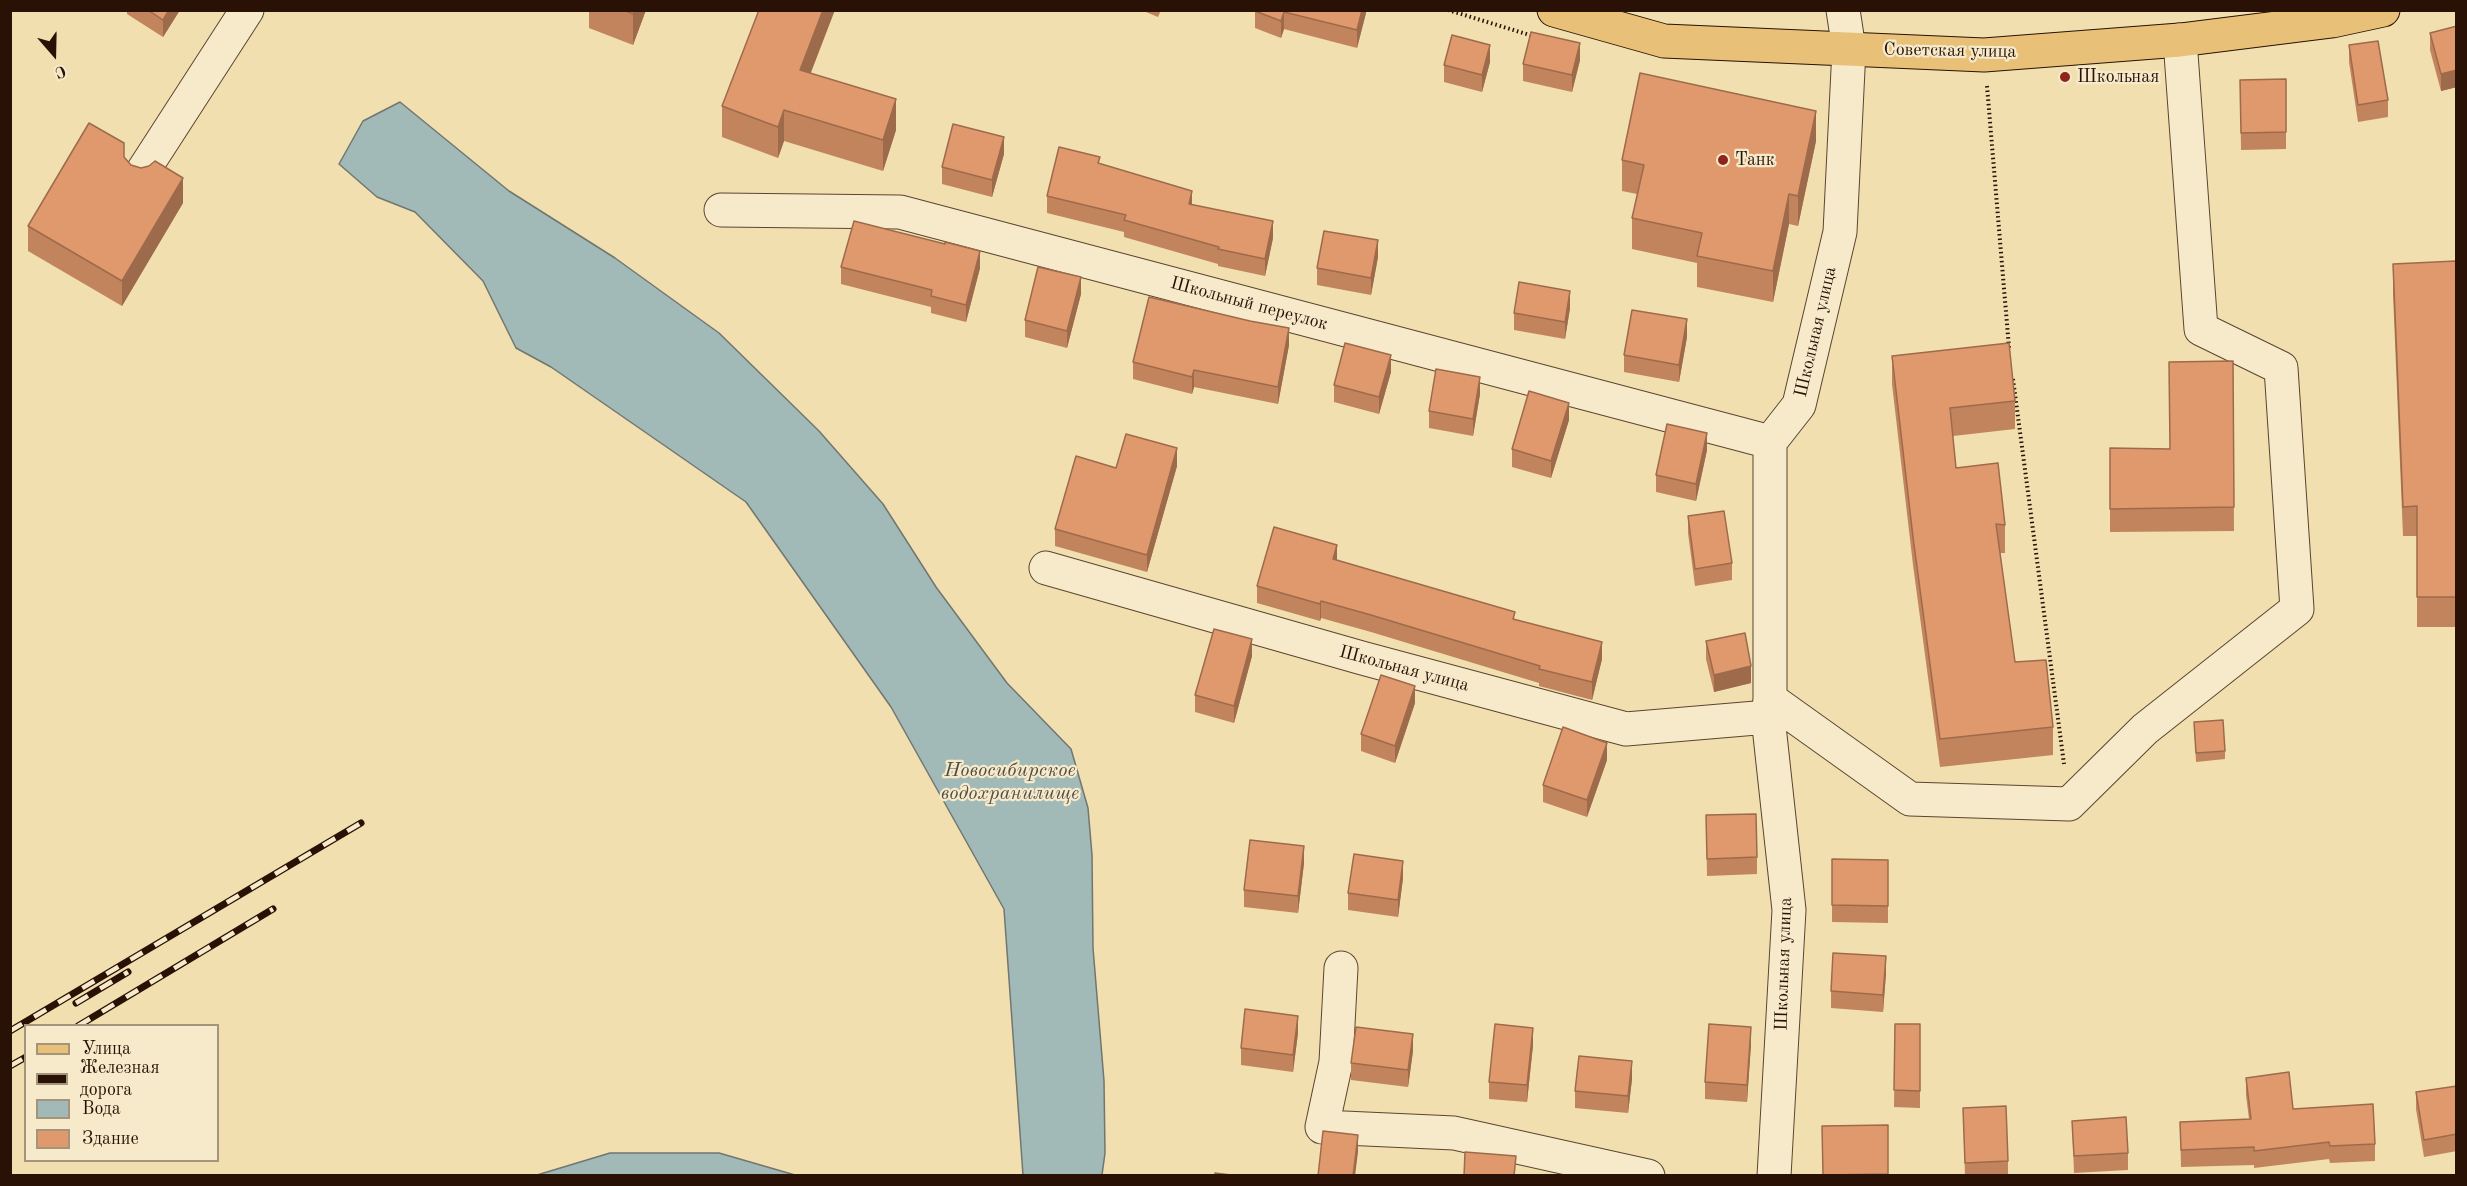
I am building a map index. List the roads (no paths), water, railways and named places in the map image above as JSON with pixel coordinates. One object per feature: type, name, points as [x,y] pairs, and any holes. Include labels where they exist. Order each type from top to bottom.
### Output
[{"type":"main road","name":"Советская улица","points":[[1554,10],[1664,41],[1984,56],[2180,40],[2383,10]]},
{"type":"street","points":[[141,174],[247,10]]},
{"type":"street","name":"Школьная улица","points":[[1774,1176],[1789,910],[1769,708],[1770,442],[1799,405],[1840,232],[1849,49],[1843,10]]},
{"type":"street","points":[[1769,708],[1910,799],[2069,804],[2145,729],[2297,609],[2281,368],[2201,329],[2180,40]]},
{"type":"street","name":"Школьный переулок","points":[[722,210],[900,212],[1770,442]]},
{"type":"street","name":"Школьная улица","points":[[1046,568],[1362,658],[1626,729],[1769,708]]},
{"type":"street","points":[[1341,968],[1336,1062],[1322,1128],[1454,1133],[1647,1176]]},
{"type":"water","name":"Новосибирское водохранилище","points":[[400,102],[509,191],[615,258],[719,333],[819,431],[883,504],[936,587],[1007,683],[1071,749],[1088,808],[1092,855],[1093,948],[1104,1081],[1105,1153],[1102,1175],[1023,1175],[1004,909],[891,707],[746,502],[551,367],[516,348],[483,281],[415,212],[377,197],[339,164],[363,121]]},
{"type":"water","points":[[610,1153],[719,1153],[795,1175],[537,1175]]},
{"type":"railway","points":[[10,1031],[361,823]]},
{"type":"railway","points":[[81,1024],[273,909]]},
{"type":"railway","points":[[76,1003],[128,972]]},
{"type":"railway","points":[[10,1066],[24,1058]]},
{"type":"place","name":"Школьная","points":[[2065,77]]},
{"type":"place","name":"Танк","points":[[1723,160]]}]
